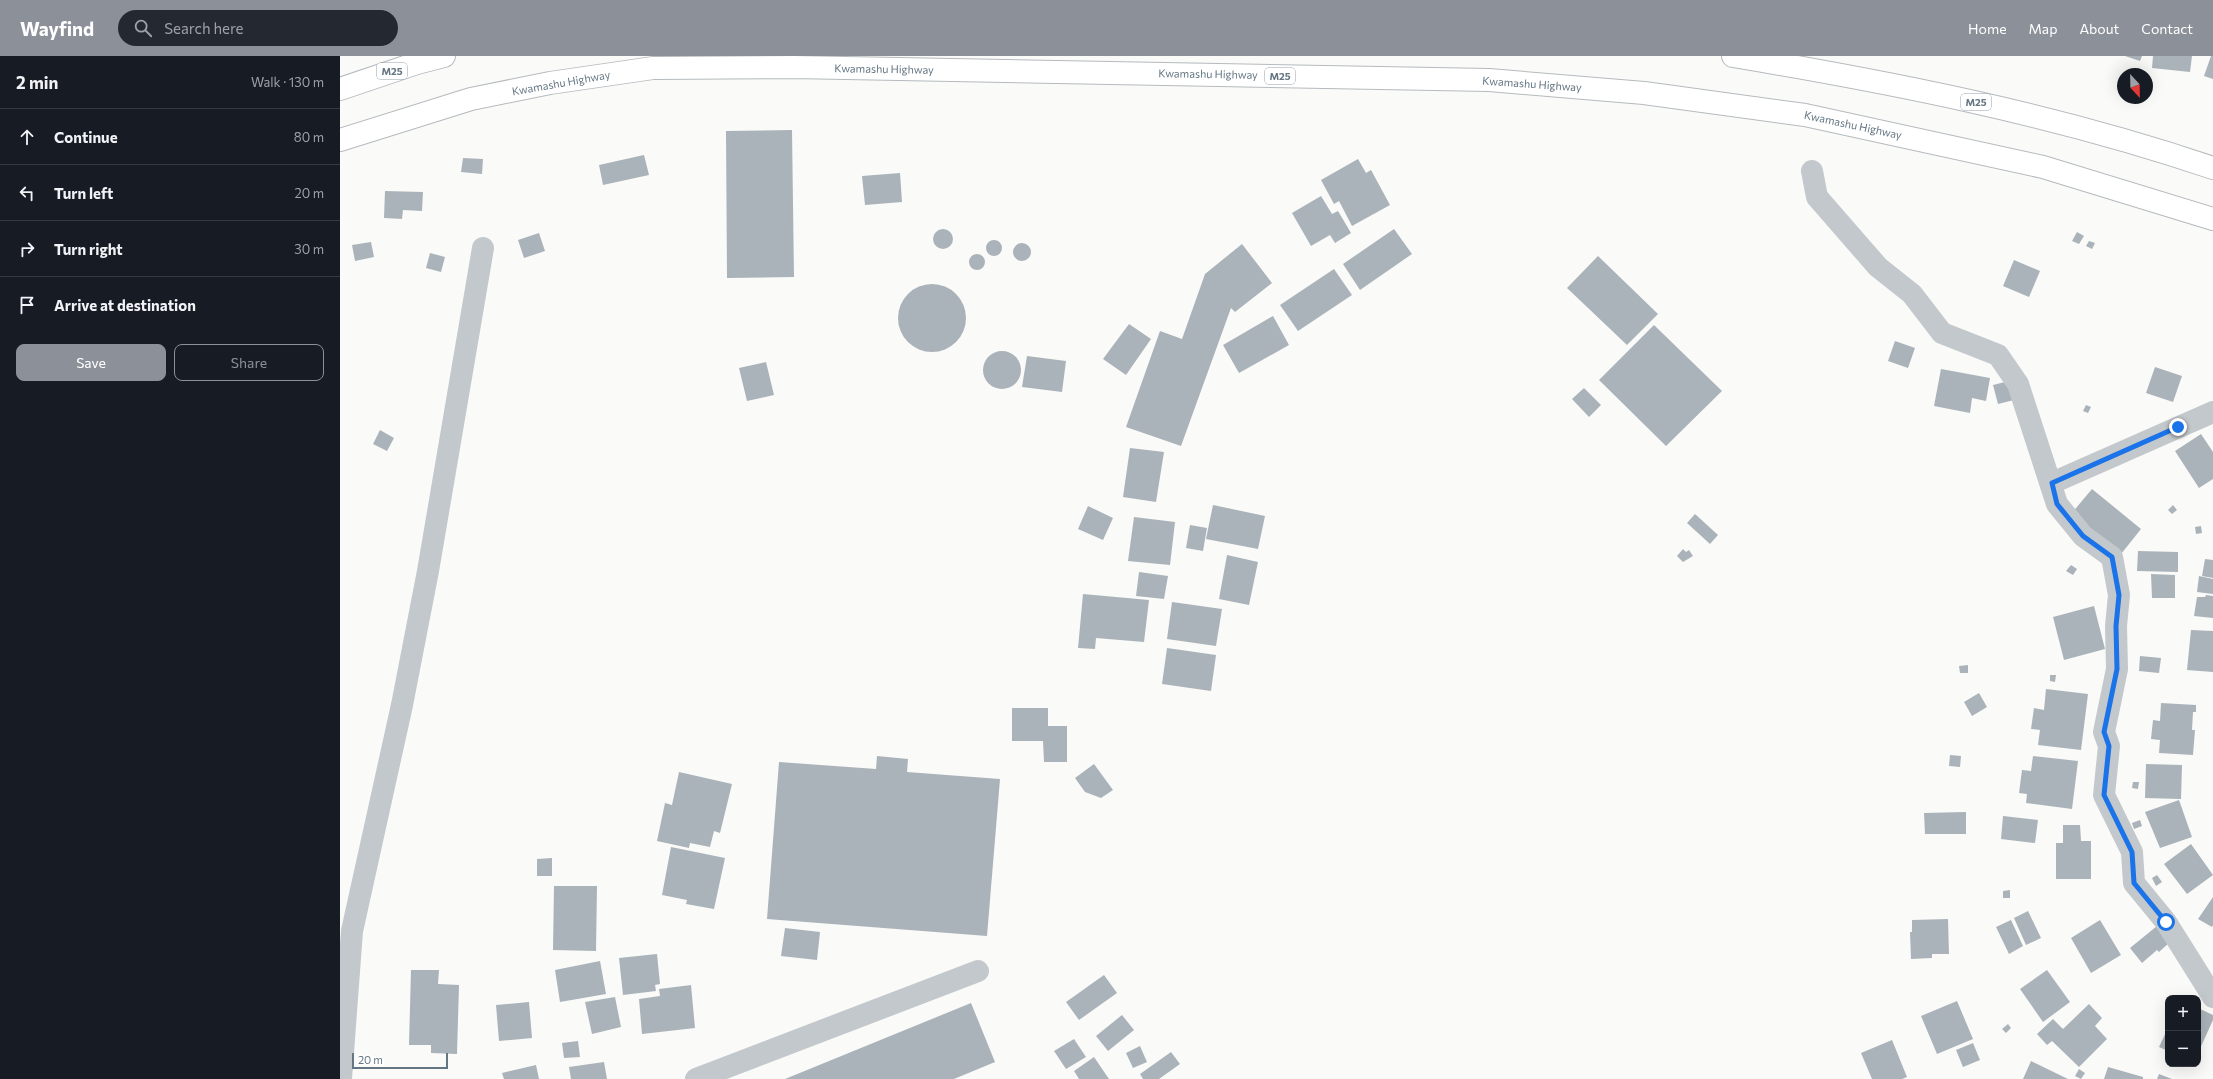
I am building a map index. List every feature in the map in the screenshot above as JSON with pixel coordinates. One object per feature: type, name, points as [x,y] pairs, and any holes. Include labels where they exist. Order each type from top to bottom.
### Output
[{"type":"main road","name":"M25","points":[[340,89],[417,63],[444,56]]},
{"type":"main road","name":"M25","points":[[1733,56],[1868,79],[1968,100],[2082,129],[2213,168]]},
{"type":"main road","name":"Kwamashu Highway","points":[[340,140],[471,99],[550,83],[653,68],[794,62],[1489,80],[1644,93],[1805,115],[2043,167],[2213,219]]},
{"type":"street","points":[[1812,171],[1817,197],[1878,267],[1912,294],[1942,333],[1998,355],[2018,384],[2052,483],[2057,504],[2083,536],[2112,557],[2119,595],[2116,626],[2117,669],[2104,732],[2109,746],[2104,795],[2132,852],[2134,883],[2166,922],[2213,998]]},
{"type":"street","points":[[341,1079],[352,931],[402,705],[427,578],[483,248]]},
{"type":"street","points":[[2052,483],[2213,412]]},
{"type":"street","points":[[696,1079],[978,971]]},
{"type":"building","points":[[2125,56],[2142,56],[2140,61]]},
{"type":"building","points":[[2153,56],[2192,56],[2190,72],[2152,68]]},
{"type":"building","points":[[2211,56],[2213,56],[2213,79],[2204,76]]},
{"type":"building","points":[[792,130],[794,277],[727,278],[726,131]]},
{"type":"building","points":[[644,155],[649,175],[603,185],[599,165]]},
{"type":"building","points":[[463,158],[483,159],[482,174],[461,172]]},
{"type":"building","points":[[1358,159],[1366,173],[1371,170],[1390,205],[1352,226],[1339,201],[1334,204],[1321,180]]},
{"type":"building","points":[[900,173],[902,202],[865,205],[862,176]]},
{"type":"building","points":[[385,191],[423,192],[422,211],[403,210],[402,219],[384,218]]},
{"type":"building","points":[[1321,196],[1332,214],[1338,211],[1351,233],[1335,243],[1330,235],[1311,246],[1292,213]]},
{"type":"building","points":[[943,229],[950,232],[953,239],[950,246],[943,249],[936,246],[933,239],[936,232]]},
{"type":"building","points":[[1394,229],[1412,254],[1360,290],[1343,264]]},
{"type":"building","points":[[2077,232],[2084,236],[2079,244],[2072,241]]},
{"type":"building","points":[[539,233],[545,251],[524,258],[518,240]]},
{"type":"building","points":[[994,240],[1000,242],[1002,248],[1000,254],[994,256],[988,254],[986,248],[988,242]]},
{"type":"building","points":[[2089,241],[2095,243],[2092,249],[2086,246]]},
{"type":"building","points":[[371,242],[374,257],[355,261],[352,245]]},
{"type":"building","points":[[1022,243],[1028,246],[1031,252],[1028,258],[1022,261],[1016,258],[1013,252],[1016,246]]},
{"type":"building","points":[[1242,244],[1272,283],[1235,312],[1231,308],[1181,446],[1126,427],[1160,331],[1182,339],[1205,274]]},
{"type":"building","points":[[430,253],[445,257],[441,272],[426,268]]},
{"type":"building","points":[[977,254],[983,256],[985,262],[983,268],[977,270],[971,268],[969,262],[971,256]]},
{"type":"building","points":[[1598,256],[1658,314],[1627,345],[1567,288]]},
{"type":"building","points":[[2014,260],[2040,271],[2029,297],[2003,286]]},
{"type":"building","points":[[1334,269],[1352,295],[1298,331],[1280,305]]},
{"type":"building","points":[[932,284],[945,287],[956,294],[963,305],[966,318],[963,331],[956,342],[945,349],[932,352],[919,349],[908,342],[901,331],[898,318],[901,305],[908,294],[919,287]]},
{"type":"building","points":[[1273,316],[1289,345],[1239,373],[1223,345]]},
{"type":"building","points":[[1129,324],[1151,339],[1126,375],[1103,359]]},
{"type":"building","points":[[1654,325],[1722,391],[1666,446],[1599,380]]},
{"type":"building","points":[[1895,341],[1915,348],[1908,368],[1888,361]]},
{"type":"building","points":[[1002,351],[1015,357],[1021,370],[1015,383],[1002,389],[989,383],[983,370],[989,357]]},
{"type":"building","points":[[1027,356],[1066,361],[1062,392],[1022,387]]},
{"type":"building","points":[[766,362],[774,395],[747,401],[739,368]]},
{"type":"building","points":[[2155,367],[2182,376],[2173,402],[2146,393]]},
{"type":"building","points":[[1941,369],[1990,378],[1986,401],[1972,398],[1970,413],[1934,406]]},
{"type":"building","points":[[2009,381],[2014,400],[1998,404],[1993,385]]},
{"type":"building","points":[[1584,388],[1601,405],[1589,417],[1572,399]]},
{"type":"building","points":[[2086,405],[2091,407],[2088,413],[2083,411]]},
{"type":"building","points":[[380,430],[394,438],[387,451],[373,444]]},
{"type":"building","points":[[2201,434],[2213,452],[2213,479],[2199,488],[2175,451]]},
{"type":"building","points":[[1130,448],[1164,452],[1156,502],[1123,497]]},
{"type":"building","points":[[2092,489],[2141,529],[2121,554],[2071,514]]},
{"type":"building","points":[[1213,505],[1265,516],[1258,549],[1206,539]]},
{"type":"building","points":[[2173,505],[2177,510],[2172,514],[2168,510]]},
{"type":"building","points":[[1088,506],[1113,518],[1103,540],[1078,529]]},
{"type":"building","points":[[1695,514],[1718,535],[1710,544],[1687,523]]},
{"type":"building","points":[[1134,517],[1175,522],[1170,565],[1128,561]]},
{"type":"building","points":[[1190,525],[1207,528],[1203,551],[1186,548]]},
{"type":"building","points":[[2201,526],[2202,533],[2196,534],[2195,527]]},
{"type":"building","points":[[1683,549],[1686,552],[1689,550],[1693,556],[1683,562],[1677,556]]},
{"type":"building","points":[[2138,551],[2178,552],[2178,572],[2137,571]]},
{"type":"building","points":[[1227,555],[1258,562],[1249,605],[1219,599]]},
{"type":"building","points":[[2205,559],[2213,560],[2213,578],[2202,576]]},
{"type":"building","points":[[2071,565],[2077,569],[2073,575],[2066,571]]},
{"type":"building","points":[[1139,572],[1168,576],[1164,599],[1136,596]]},
{"type":"building","points":[[2151,574],[2175,575],[2175,598],[2152,598]]},
{"type":"building","points":[[2199,576],[2213,579],[2213,594],[2197,592]]},
{"type":"building","points":[[1083,594],[1149,600],[1144,642],[1096,638],[1095,649],[1078,648]]},
{"type":"building","points":[[2206,595],[2213,596],[2213,618],[2194,616],[2197,597],[2205,597]]},
{"type":"building","points":[[1172,602],[1222,609],[1216,646],[1167,639]]},
{"type":"building","points":[[2094,606],[2105,649],[2064,660],[2053,617]]},
{"type":"building","points":[[2191,630],[2213,631],[2213,672],[2187,670]]},
{"type":"building","points":[[1167,648],[1216,655],[1211,691],[1162,684]]},
{"type":"building","points":[[2140,656],[2161,658],[2159,673],[2139,671]]},
{"type":"building","points":[[1968,665],[1968,673],[1960,673],[1959,666]]},
{"type":"building","points":[[2050,675],[2056,675],[2055,682],[2050,681]]},
{"type":"building","points":[[2046,689],[2088,694],[2081,750],[2038,745],[2040,730],[2031,729],[2034,708],[2044,710]]},
{"type":"building","points":[[1979,693],[1987,707],[1972,716],[1964,702]]},
{"type":"building","points":[[2161,703],[2196,705],[2196,712],[2193,712],[2192,730],[2195,730],[2193,755],[2159,753],[2160,740],[2151,739],[2153,720],[2160,721]]},
{"type":"building","points":[[1012,708],[1048,708],[1048,726],[1067,726],[1067,762],[1044,762],[1043,741],[1012,741]]},
{"type":"building","points":[[1950,755],[1961,756],[1960,767],[1949,766]]},
{"type":"building","points":[[877,756],[908,759],[907,772],[1000,779],[987,936],[767,919],[779,762],[876,769]]},
{"type":"building","points":[[2033,756],[2078,761],[2072,809],[2026,803],[2027,794],[2019,793],[2022,770],[2031,771]]},
{"type":"building","points":[[1094,764],[1113,790],[1101,798],[1085,792],[1075,778]]},
{"type":"building","points":[[2146,764],[2182,765],[2181,799],[2145,798]]},
{"type":"building","points":[[679,772],[732,784],[720,833],[714,831],[710,847],[690,843],[689,848],[657,841],[665,803],[672,805]]},
{"type":"building","points":[[2133,782],[2139,782],[2138,789],[2132,788]]},
{"type":"building","points":[[2179,800],[2192,837],[2160,848],[2145,812]]},
{"type":"building","points":[[1966,812],[1966,834],[1925,834],[1924,813]]},
{"type":"building","points":[[2003,816],[2038,820],[2035,843],[2001,839]]},
{"type":"building","points":[[2140,820],[2142,826],[2134,829],[2132,823]]},
{"type":"building","points":[[2063,825],[2080,825],[2081,841],[2091,841],[2091,879],[2056,879],[2056,843],[2063,843]]},
{"type":"building","points":[[2191,844],[2213,875],[2187,894],[2164,864]]},
{"type":"building","points":[[671,847],[725,858],[714,909],[686,904],[687,900],[662,895]]},
{"type":"building","points":[[552,858],[552,876],[537,876],[537,859]]},
{"type":"building","points":[[2157,875],[2162,882],[2156,886],[2152,878]]},
{"type":"building","points":[[554,886],[597,886],[596,951],[553,950]]},
{"type":"building","points":[[2010,890],[2010,898],[2003,898],[2003,891]]},
{"type":"building","points":[[2213,897],[2213,925],[2212,927],[2198,919]]},
{"type":"building","points":[[2028,911],[2041,938],[2026,945],[2014,918]]},
{"type":"building","points":[[1948,919],[1949,954],[1932,954],[1932,958],[1911,959],[1910,932],[1912,932],[1912,920]]},
{"type":"building","points":[[2011,920],[2023,946],[2009,954],[1996,927]]},
{"type":"building","points":[[2100,920],[2121,955],[2091,973],[2071,938]]},
{"type":"building","points":[[2157,926],[2170,942],[2159,952],[2157,950],[2142,963],[2130,948]]},
{"type":"building","points":[[785,928],[820,932],[817,960],[781,956]]},
{"type":"building","points":[[657,954],[660,984],[655,985],[656,991],[623,995],[619,958]]},
{"type":"building","points":[[600,961],[606,994],[560,1002],[555,970]]},
{"type":"building","points":[[411,970],[439,970],[438,984],[459,985],[457,1054],[431,1053],[431,1045],[409,1045]]},
{"type":"building","points":[[2047,970],[2070,1002],[2043,1022],[2020,989]]},
{"type":"building","points":[[1104,975],[1117,993],[1079,1020],[1066,1002]]},
{"type":"building","points":[[691,985],[695,1028],[642,1034],[639,999],[660,996],[659,989]]},
{"type":"building","points":[[615,997],[621,1027],[592,1034],[585,1002]]},
{"type":"building","points":[[1957,1001],[1973,1039],[1937,1054],[1921,1016]]},
{"type":"building","points":[[529,1002],[532,1038],[499,1041],[496,1005]]},
{"type":"building","points":[[971,1003],[995,1062],[954,1079],[785,1079]]},
{"type":"building","points":[[2089,1004],[2102,1018],[2095,1026],[2107,1039],[2079,1067],[2052,1041],[2047,1045],[2037,1034],[2053,1019],[2063,1029]]},
{"type":"building","points":[[2201,1009],[2213,1015],[2213,1020],[2201,1046]]},
{"type":"building","points":[[1122,1015],[1134,1030],[1108,1051],[1096,1036]]},
{"type":"building","points":[[2008,1024],[2011,1028],[2006,1033],[2002,1029]]},
{"type":"building","points":[[2165,1034],[2165,1050],[2159,1047]]},
{"type":"building","points":[[1074,1039],[1086,1057],[1066,1069],[1054,1051]]},
{"type":"building","points":[[1892,1040],[1907,1077],[1902,1079],[1872,1079],[1861,1053]]},
{"type":"building","points":[[578,1041],[580,1057],[564,1058],[562,1043]]},
{"type":"building","points":[[1973,1043],[1980,1060],[1963,1067],[1956,1050]]},
{"type":"building","points":[[1140,1046],[1147,1062],[1133,1068],[1126,1053]]},
{"type":"building","points":[[1171,1052],[1180,1064],[1159,1079],[1143,1079],[1140,1074]]},
{"type":"building","points":[[1094,1057],[1109,1079],[1079,1079],[1074,1071]]},
{"type":"building","points":[[2031,1061],[2068,1079],[2023,1079]]},
{"type":"building","points":[[604,1062],[607,1079],[571,1079],[569,1067]]},
{"type":"building","points":[[536,1065],[539,1079],[504,1079],[502,1073]]},
{"type":"building","points":[[2108,1067],[2143,1077],[2143,1079],[2104,1079]]},
{"type":"building","points":[[2079,1069],[2085,1073],[2081,1079],[2075,1076]]},
{"type":"building","points":[[2159,1074],[2172,1079],[2157,1079]]},
{"type":"route","points":[[2166,922],[2134,883],[2132,852],[2104,795],[2109,746],[2104,732],[2117,669],[2118,647],[2116,626],[2119,595],[2112,557],[2083,536],[2057,504],[2052,483],[2178,427]]}]
